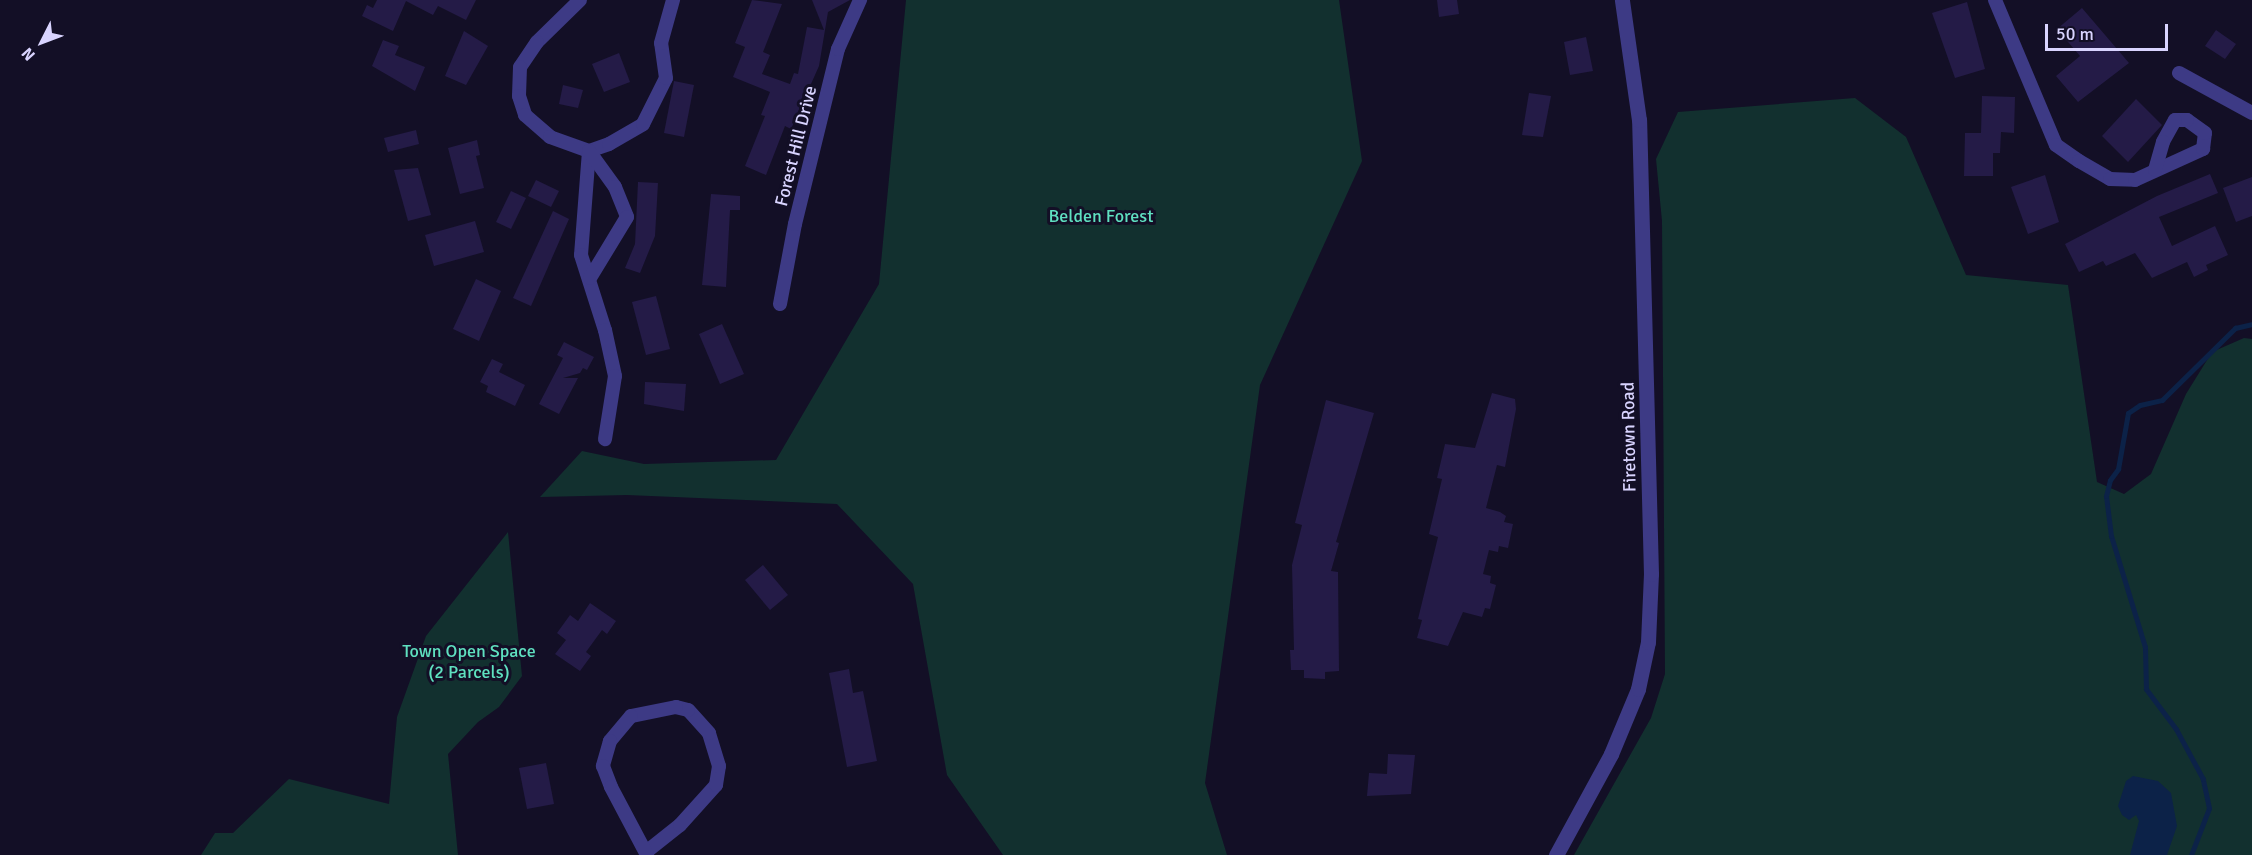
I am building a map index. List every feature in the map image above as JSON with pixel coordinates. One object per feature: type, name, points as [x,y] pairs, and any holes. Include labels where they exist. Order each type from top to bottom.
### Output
[{"type":"street","points":[[580,0],[537,42],[520,67],[519,96],[525,115],[550,137],[590,151],[615,187],[627,217],[613,246],[590,278]]},
{"type":"street","points":[[590,151],[609,144],[643,124],[666,78],[661,43],[673,0]]},
{"type":"street","name":"Forest Hill Drive","points":[[780,304],[795,224],[838,49],[860,0]]},
{"type":"street","name":"Firetown Road","points":[[1556,855],[1611,754],[1638,689],[1648,642],[1651,562],[1639,120],[1622,0]]},
{"type":"street","points":[[1995,0],[2056,145],[2110,179],[2135,180],[2155,170]]},
{"type":"street","points":[[2179,73],[2252,113]]},
{"type":"street","points":[[590,151],[581,255],[590,278],[615,376],[605,439]]},
{"type":"street","points":[[676,707],[688,710],[709,734],[719,766],[716,784],[680,825],[646,854],[603,766],[610,741],[632,716],[649,710],[676,707]]},
{"type":"green space","name":"Belden Forest","points":[[906,0],[1339,0],[1362,161],[1260,385],[1205,783],[1227,855],[1003,855],[947,775],[913,584],[837,504],[627,495],[540,497],[582,451],[644,464],[776,460],[879,284]]},
{"type":"green space","points":[[1855,98],[1906,137],[1966,275],[2068,285],[2097,482],[2124,494],[2151,474],[2186,394],[2212,352],[2244,338],[2252,339],[2252,855],[1574,855],[1651,718],[1665,674],[1662,221],[1656,159],[1678,112]]},
{"type":"green space","name":"Town Open Space (2 Parcels)","points":[[508,532],[522,676],[499,707],[478,722],[448,754],[458,855],[201,855],[215,833],[233,833],[289,779],[389,804],[397,717],[426,636]]},
{"type":"water","points":[[2133,776],[2158,781],[2171,793],[2177,826],[2167,855],[2130,855],[2139,821],[2136,815],[2129,820],[2122,815],[2118,806],[2126,781]]},
{"type":"building","points":[[377,0],[476,0],[466,20],[438,6],[433,15],[406,1],[393,31],[362,16],[367,5],[373,8]]},
{"type":"building","points":[[752,0],[782,4],[763,52],[770,55],[762,74],[790,84],[794,73],[798,74],[807,27],[824,30],[812,0],[850,0],[828,12],[819,66],[791,129],[785,126],[766,175],[745,166],[765,116],[761,115],[770,92],[733,77],[745,47],[735,43]]},
{"type":"building","points":[[1437,0],[1457,0],[1459,14],[1439,17]]},
{"type":"building","points":[[1967,2],[1985,69],[1955,78],[1932,13]]},
{"type":"building","points":[[2082,8],[2129,63],[2078,102],[2056,76],[2080,56],[2057,29]]},
{"type":"building","points":[[2216,30],[2236,44],[2225,59],[2205,46]]},
{"type":"building","points":[[464,31],[488,46],[466,85],[445,76]]},
{"type":"building","points":[[1586,37],[1593,71],[1570,75],[1564,42]]},
{"type":"building","points":[[383,40],[399,46],[395,55],[425,67],[415,91],[372,66]]},
{"type":"building","points":[[619,53],[630,82],[604,92],[592,64]]},
{"type":"building","points":[[674,81],[694,85],[684,137],[664,133]]},
{"type":"building","points":[[563,85],[583,90],[578,108],[559,104]]},
{"type":"building","points":[[1529,93],[1551,96],[1543,137],[1522,135]]},
{"type":"building","points":[[1982,96],[2015,97],[2014,133],[2001,132],[2000,153],[1993,153],[1993,176],[1964,176],[1965,133],[1981,133]]},
{"type":"building","points":[[2136,99],[2162,125],[2128,162],[2102,136]]},
{"type":"building","points":[[416,130],[419,144],[388,152],[384,138]]},
{"type":"building","points":[[477,140],[480,155],[476,156],[484,188],[460,194],[448,148]]},
{"type":"building","points":[[418,168],[431,215],[408,221],[394,170]]},
{"type":"building","points":[[2210,174],[2218,193],[2159,217],[2172,246],[2215,226],[2228,255],[2206,265],[2208,270],[2194,277],[2187,262],[2152,278],[2135,253],[2106,266],[2103,261],[2079,272],[2065,244],[2157,196]]},
{"type":"building","points":[[2045,175],[2059,222],[2028,234],[2011,187]]},
{"type":"building","points":[[2252,177],[2252,216],[2236,222],[2223,188]]},
{"type":"building","points":[[536,180],[559,191],[551,207],[528,196]]},
{"type":"building","points":[[638,182],[658,183],[655,236],[640,273],[625,268],[635,244]]},
{"type":"building","points":[[511,191],[526,198],[511,229],[496,222]]},
{"type":"building","points":[[711,194],[740,196],[740,210],[730,210],[726,287],[702,285]]},
{"type":"building","points":[[553,211],[569,219],[531,306],[513,298]]},
{"type":"building","points":[[475,221],[484,252],[434,266],[425,235]]},
{"type":"building","points":[[476,279],[501,291],[479,341],[453,329]]},
{"type":"building","points":[[656,296],[670,349],[646,355],[632,302]]},
{"type":"building","points":[[722,324],[744,374],[720,384],[699,334]]},
{"type":"building","points":[[564,342],[594,357],[587,370],[583,368],[580,373],[563,378],[578,378],[559,414],[539,404],[563,358],[557,355]]},
{"type":"building","points":[[492,359],[503,364],[499,372],[525,385],[515,406],[486,392],[488,386],[480,382]]},
{"type":"building","points":[[645,382],[686,384],[684,411],[644,404]]},
{"type":"building","points":[[1492,393],[1515,399],[1516,409],[1505,467],[1497,465],[1486,508],[1500,512],[1506,516],[1504,522],[1513,524],[1508,548],[1499,546],[1498,552],[1489,550],[1483,574],[1491,576],[1490,583],[1496,585],[1490,609],[1485,608],[1482,617],[1463,612],[1448,646],[1417,638],[1422,620],[1418,619],[1438,537],[1429,534],[1442,479],[1437,478],[1445,444],[1475,448]]},
{"type":"building","points":[[1326,400],[1374,413],[1336,542],[1339,543],[1331,571],[1338,572],[1339,671],[1325,672],[1325,679],[1304,678],[1304,670],[1291,670],[1290,650],[1294,650],[1292,565],[1302,525],[1295,523]]},
{"type":"building","points":[[763,565],[788,595],[770,610],[745,580]]},
{"type":"building","points":[[590,603],[616,621],[607,634],[602,630],[586,652],[591,656],[580,671],[555,654],[566,640],[557,633],[570,615],[578,621]]},
{"type":"building","points":[[849,669],[853,693],[863,691],[877,761],[847,767],[829,673]]},
{"type":"building","points":[[1388,754],[1415,755],[1411,794],[1367,796],[1369,773],[1387,774]]},
{"type":"building","points":[[546,763],[554,804],[527,809],[519,768]]},
{"type":"waterway","points":[[2191,855],[2209,808],[2203,779],[2176,729],[2146,689],[2145,647],[2111,536],[2106,496],[2110,480],[2118,469],[2128,413],[2140,405],[2162,400],[2235,328],[2252,324]]}]
